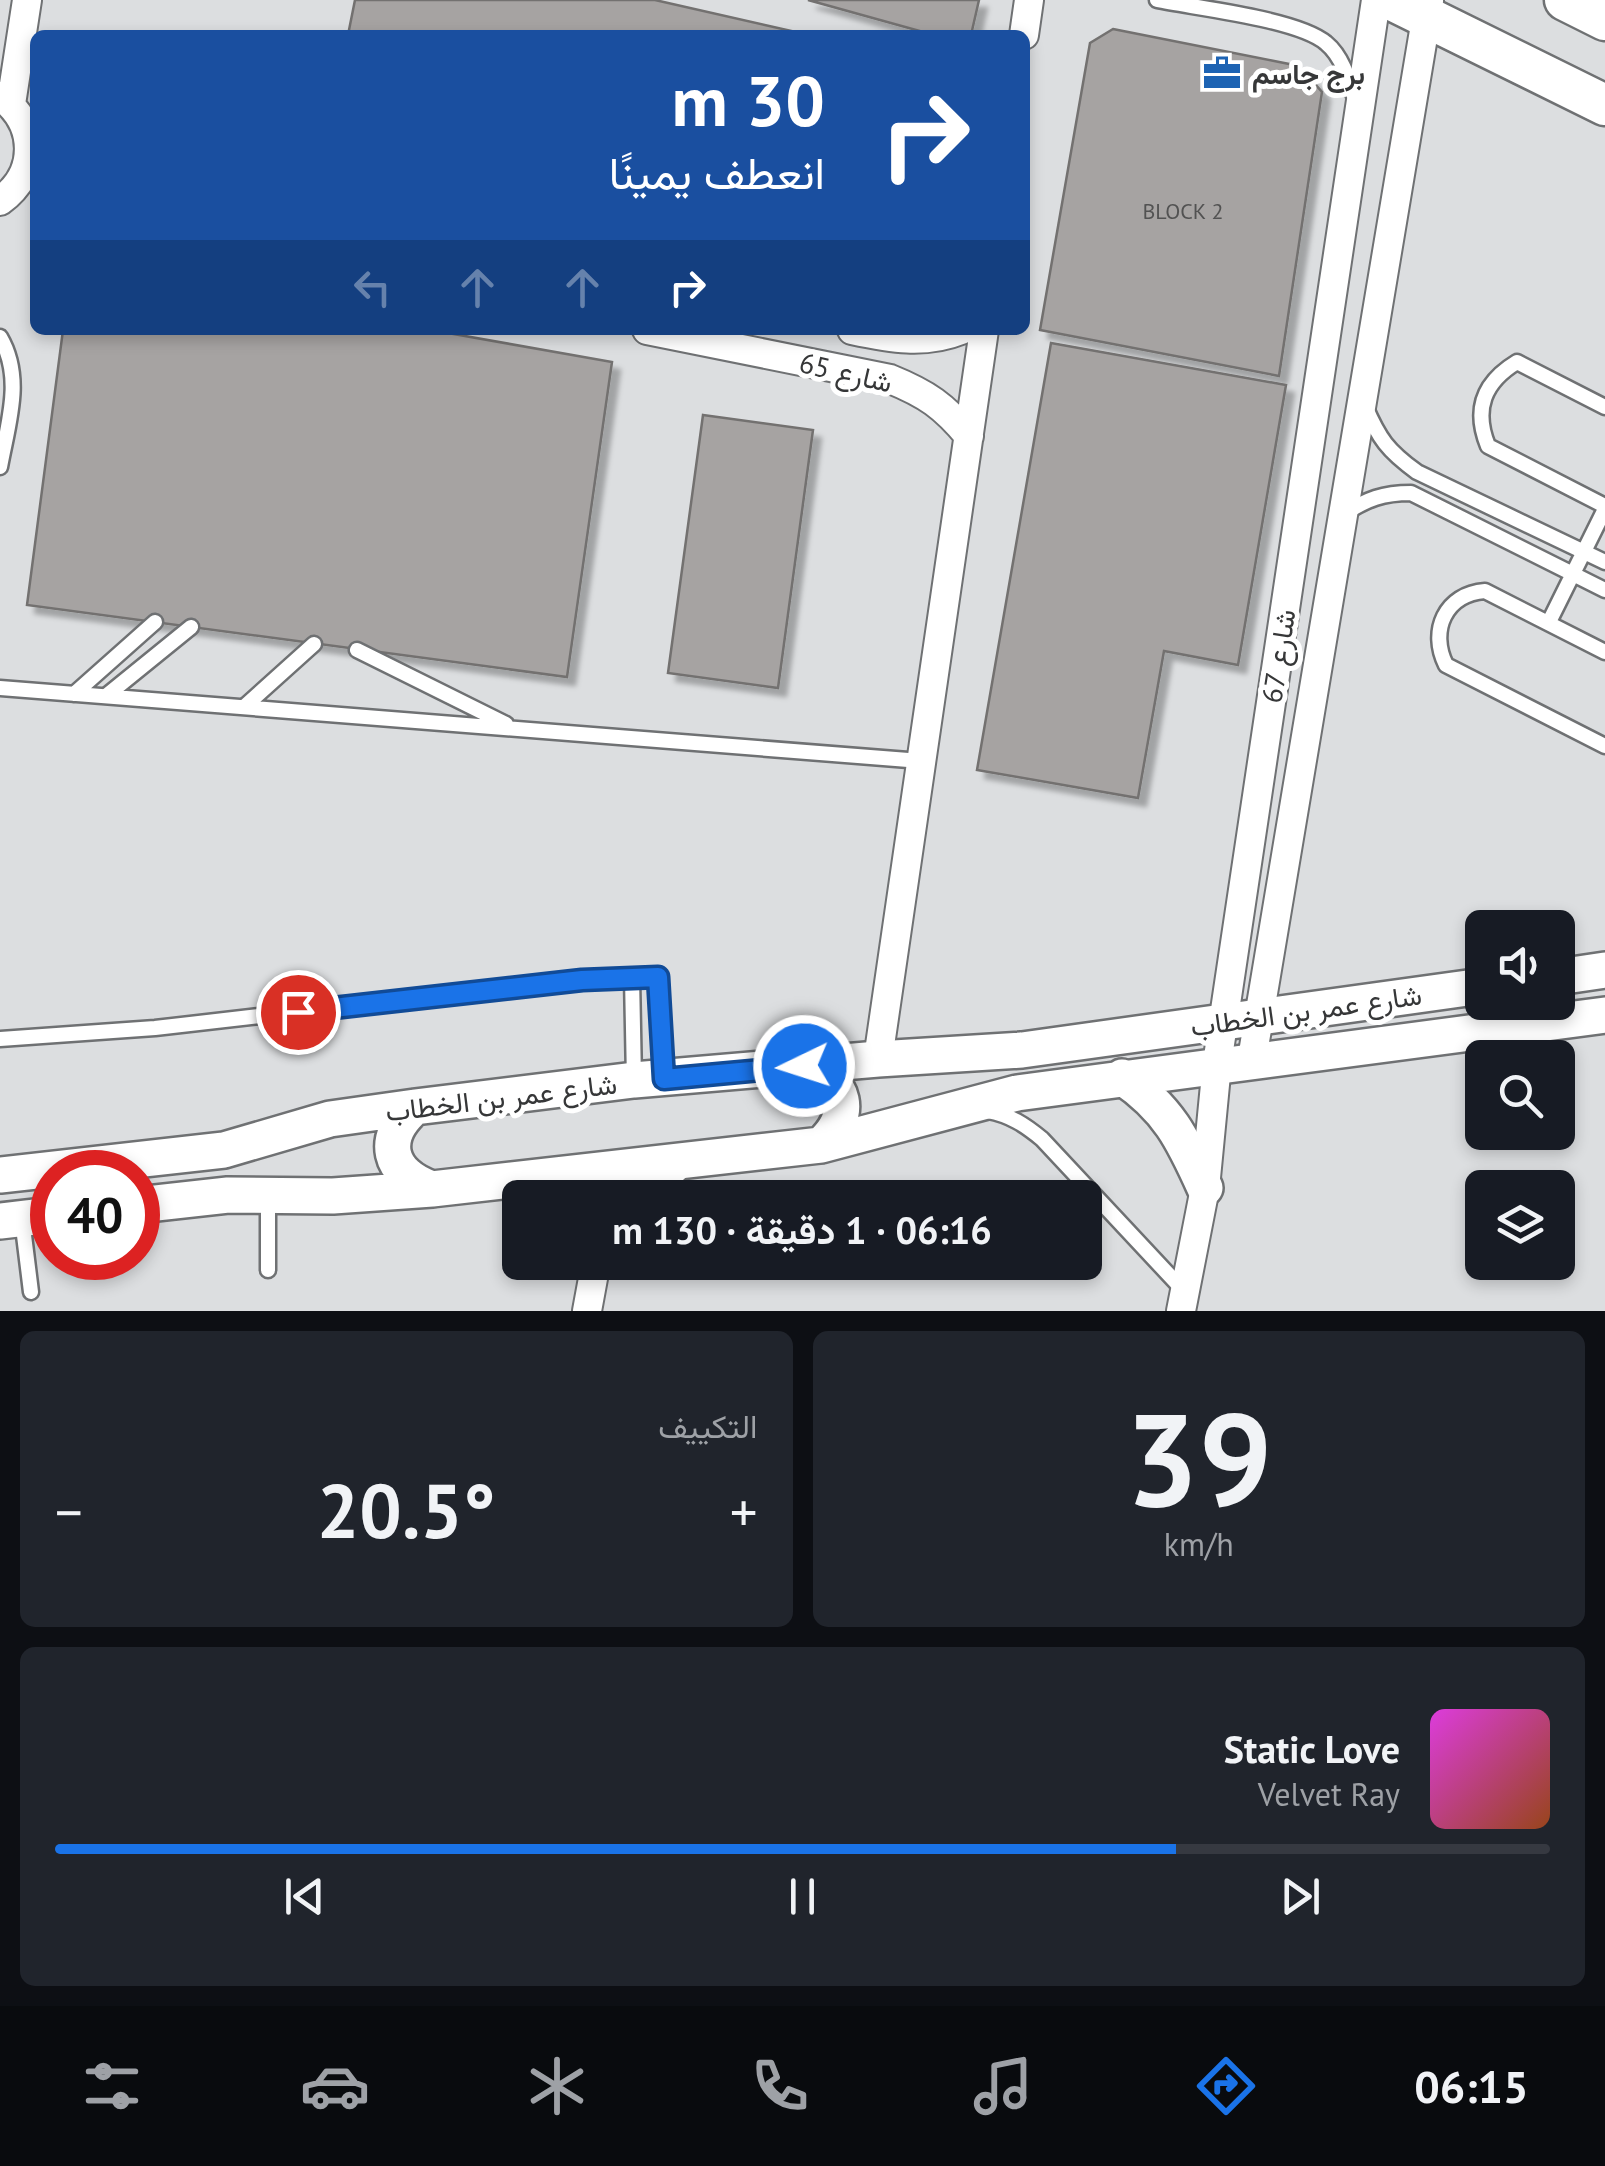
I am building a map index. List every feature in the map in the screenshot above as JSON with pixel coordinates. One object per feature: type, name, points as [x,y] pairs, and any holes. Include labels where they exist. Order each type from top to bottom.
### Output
[{"type":"main road","points":[[1565,0],[1605,20]]},
{"type":"main road","points":[[1416,5],[1605,105]]},
{"type":"street","points":[[27,0],[5,100],[30,140]]},
{"type":"street","points":[[1025,30],[1029,0]]},
{"type":"street","name":"شارع 67","points":[[1234,1062],[1223,1020],[1376,0]]},
{"type":"street","name":"شارع 67","points":[[1183,1302],[1234,1062],[1260,1016],[1363,401],[1416,5]]},
{"type":"street","points":[[2,200],[24,176],[30,154]]},
{"type":"street","points":[[2,200],[30,203]]},
{"type":"street","name":"شارع 65","points":[[671,335],[890,380],[923,392],[948,410],[969,436]]},
{"type":"street","name":"شارع 65","points":[[875,335],[898,340],[939,339],[949,335]]},
{"type":"street","points":[[878,1058],[983,335]]},
{"type":"street","points":[[1575,974],[1605,970]]},
{"type":"street","name":"شارع عمر بن الخطاب","points":[[0,1176],[224,1150],[330,1118],[415,1106],[878,1058],[1022,1050],[1465,988]]},
{"type":"street","name":"شارع عمر بن الخطاب","points":[[160,1202],[228,1194],[333,1196],[432,1189],[821,1145],[1017,1092],[1605,1015]]},
{"type":"street","points":[[804,1066],[821,1072],[834,1084],[842,1100],[842,1117],[834,1134],[821,1145]]},
{"type":"street","points":[[1122,1077],[1144,1092],[1170,1119],[1206,1188]]},
{"type":"street","points":[[415,1106],[401,1119],[394,1136],[393,1154],[401,1171],[415,1183],[432,1189]]},
{"type":"street","points":[[662,1180],[684,1160]]},
{"type":"street","points":[[532,1176],[545,1180]]},
{"type":"street","points":[[588,1311],[593,1280]]},
{"type":"lane","points":[[1156,0],[1292,27],[1326,42],[1345,70],[1359,112]]},
{"type":"lane","points":[[0,337],[11,361],[14,386],[0,467]]},
{"type":"lane","points":[[1549,622],[1605,508],[1488,446],[1481,429],[1480,409],[1489,384],[1517,362],[1605,406]]},
{"type":"lane","points":[[1363,401],[1378,437],[1392,454],[1417,472],[1605,562]]},
{"type":"lane","points":[[1343,515],[1370,498],[1411,493],[1605,590]]},
{"type":"lane","points":[[1605,652],[1485,591],[1468,592],[1454,603],[1441,623],[1436,646],[1446,665],[1605,746]]},
{"type":"lane","points":[[74,694],[155,622]]},
{"type":"lane","points":[[106,696],[191,628]]},
{"type":"lane","points":[[244,707],[314,644]]},
{"type":"lane","points":[[356,650],[515,729]]},
{"type":"lane","points":[[0,688],[921,761]]},
{"type":"lane","points":[[0,1039],[155,1028],[582,980],[658,977],[649,1080]]},
{"type":"lane","points":[[632,978],[649,1080]]},
{"type":"lane","points":[[968,1108],[1004,1114],[1042,1138],[1183,1302]]},
{"type":"lane","points":[[268,1196],[268,1270]]},
{"type":"lane","points":[[25,1218],[31,1292]]},
{"type":"building","points":[[355,0],[655,0],[787,30],[349,30]]},
{"type":"building","points":[[808,0],[979,0],[972,30],[916,30]]},
{"type":"building","points":[[1113,29],[1299,66],[1322,92],[1279,376],[1040,330],[1090,43]]},
{"type":"building","points":[[62,335],[459,335],[612,362],[567,677],[27,605]]},
{"type":"building","points":[[1051,343],[1286,385],[1238,665],[1164,651],[1138,798],[977,770]]},
{"type":"building","points":[[703,415],[813,430],[778,688],[668,673]]},
{"type":"place","name":"برج جاسم","points":[[1222,73]]},
{"type":"route","points":[[298,1012],[582,980],[658,977],[664,1079],[804,1066]]}]
